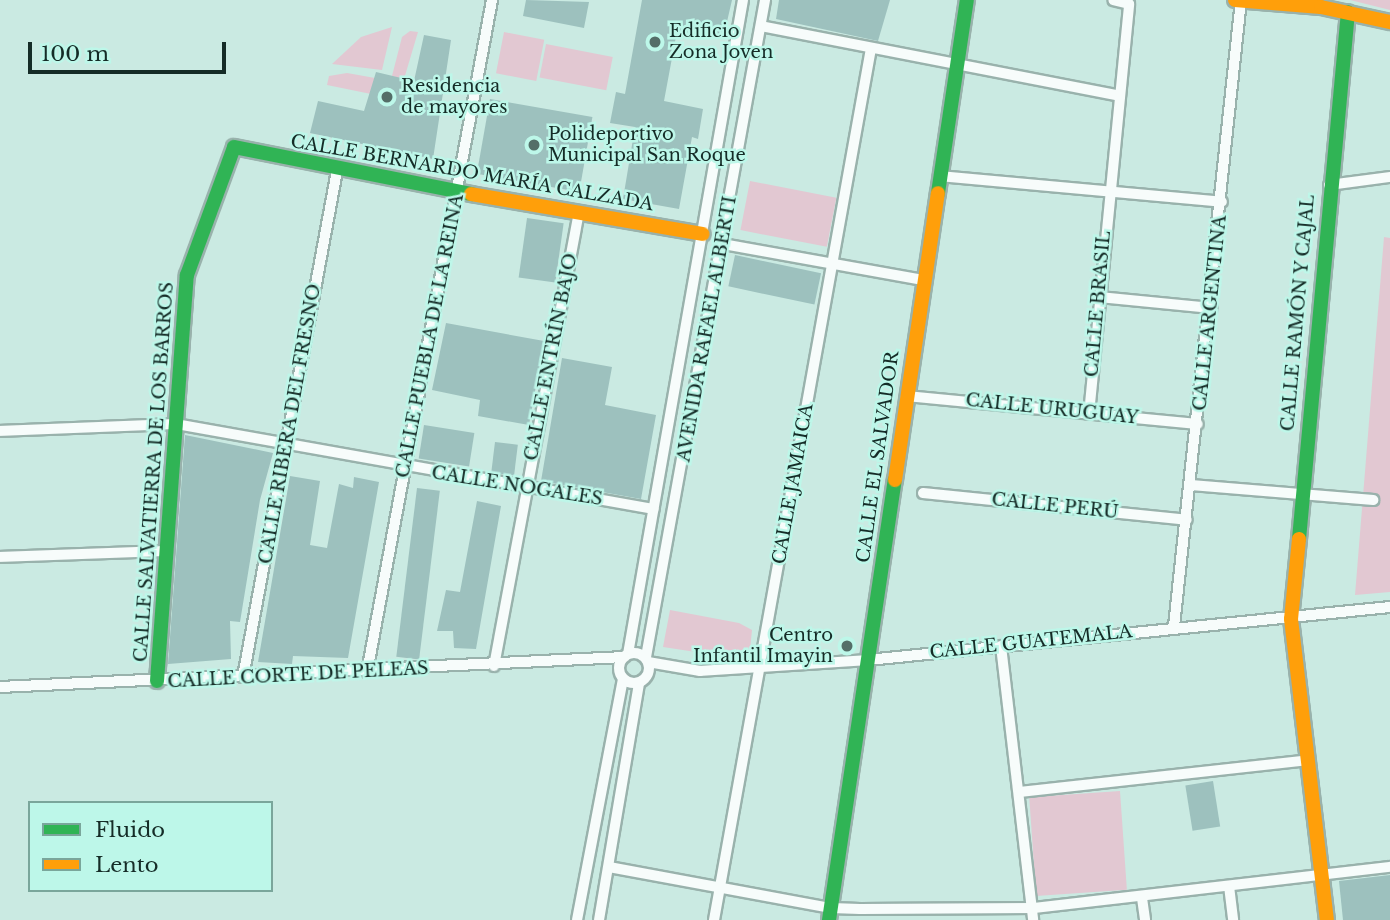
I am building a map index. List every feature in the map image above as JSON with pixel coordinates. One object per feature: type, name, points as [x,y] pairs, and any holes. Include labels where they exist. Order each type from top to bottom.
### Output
[{"type":"street","name":"CALLE PUEBLA DE LA REINA","points":[[367,672],[492,0]]},
{"type":"street","name":"AVENIDA RAFAEL ALBERTI","points":[[621,676],[703,234],[743,0]]},
{"type":"street","name":"AVENIDA RAFAEL ALBERTI","points":[[642,681],[765,0]]},
{"type":"street","name":"CALLE EL SALVADOR","points":[[830,914],[967,0]]},
{"type":"street","name":"CALLE BRASIL","points":[[1089,414],[1108,194],[1129,4],[1113,0]]},
{"type":"street","points":[[1235,0],[1321,4],[1390,22]]},
{"type":"street","name":"CALLE ARGENTINA","points":[[1174,626],[1211,308],[1242,0]]},
{"type":"street","name":"CALLE RAMÓN Y CAJAL","points":[[1327,920],[1291,619],[1329,185],[1348,12]]},
{"type":"street","points":[[761,26],[1118,95]]},
{"type":"street","name":"CALLE JAMAICA","points":[[714,920],[871,48]]},
{"type":"street","name":"CALLE BERNARDO MARÍA CALZADA","points":[[234,147],[337,171],[703,234]]},
{"type":"street","name":"CALLE SALVATIERRA DE LOS BARROS","points":[[157,681],[187,275],[234,147]]},
{"type":"street","name":"CALLE RIBERA DEL FRESNO","points":[[243,677],[337,171]]},
{"type":"street","points":[[939,176],[1108,194],[1222,202]]},
{"type":"street","points":[[1329,185],[1390,177]]},
{"type":"street","name":"CALLE ENTRÍN BAJO","points":[[494,666],[579,213]]},
{"type":"street","points":[[723,244],[924,280]]},
{"type":"street","points":[[1099,297],[1211,308]]},
{"type":"street","name":"CALLE URUGUAY","points":[[906,396],[1198,424]]},
{"type":"street","name":"CALLE NOGALES","points":[[0,431],[176,424],[405,467],[653,509]]},
{"type":"street","points":[[1191,485],[1373,500]]},
{"type":"street","name":"CALLE PERÚ","points":[[923,493],[1187,520]]},
{"type":"street","points":[[0,557],[167,551]]},
{"type":"street","name":"CALLE GUATEMALA","points":[[626,655],[671,668],[868,660],[1174,626],[1291,619],[1390,607]]},
{"type":"street","points":[[1001,646],[1033,914]]},
{"type":"street","name":"CALLE CORTE DE PELEAS","points":[[0,687],[597,661],[626,655]]},
{"type":"street","points":[[597,661],[621,676],[642,681],[599,920]]},
{"type":"street","name":"CALLE GUATEMALA","points":[[642,681],[671,668]]},
{"type":"street","points":[[578,920],[621,676]]},
{"type":"street","points":[[1020,792],[1308,760]]},
{"type":"street","points":[[609,867],[720,886],[830,914],[1033,914],[1229,886],[1390,867]]},
{"type":"street","points":[[1229,886],[1233,920]]},
{"type":"street","points":[[1142,898],[1145,920]]},
{"type":"shaded area","points":[[1350,0],[1390,0],[1390,10]]},
{"type":"shaded area","points":[[392,27],[382,70],[332,64],[361,37]]},
{"type":"shaded area","points":[[410,31],[418,32],[404,79],[392,76],[402,37]]},
{"type":"shaded area","points":[[504,32],[544,40],[536,81],[496,73]]},
{"type":"shaded area","points":[[546,44],[613,57],[606,90],[540,77]]},
{"type":"shaded area","points":[[347,73],[375,78],[371,94],[327,85],[329,76]]},
{"type":"shaded area","points":[[750,181],[836,198],[827,247],[740,230]]},
{"type":"shaded area","points":[[1384,237],[1390,238],[1390,592],[1355,595]]},
{"type":"shaded area","points":[[670,610],[739,623],[752,630],[750,650],[709,654],[663,647]]},
{"type":"shaded area","points":[[1120,791],[1127,890],[1036,896],[1029,797]]},
{"type":"building","points":[[526,0],[589,2],[584,28],[523,16]]},
{"type":"building","points":[[642,0],[732,0],[723,39],[677,31],[664,101],[703,109],[698,139],[692,137],[679,209],[623,199],[635,127],[610,123],[616,92],[625,94]]},
{"type":"building","points":[[779,0],[890,0],[878,41],[776,19]]},
{"type":"building","name":"Residencia de mayores","points":[[424,35],[451,40],[433,159],[310,133],[318,101],[364,111],[376,72],[414,81]]},
{"type":"building","name":"Polideportivo Municipal San Roque","points":[[490,99],[592,117],[579,192],[477,174]]},
{"type":"building","points":[[527,218],[564,223],[555,283],[519,277]]},
{"type":"building","points":[[735,255],[821,273],[814,305],[728,286]]},
{"type":"building","points":[[446,323],[544,341],[529,425],[478,416],[480,400],[432,390]]},
{"type":"building","points":[[562,358],[612,367],[605,405],[656,415],[641,499],[541,481]]},
{"type":"building","points":[[424,425],[474,433],[469,467],[419,459]]},
{"type":"building","points":[[185,435],[273,453],[260,500],[240,622],[230,621],[231,659],[168,664]]},
{"type":"building","points":[[495,442],[518,445],[514,476],[491,473]]},
{"type":"building","points":[[290,476],[320,481],[310,545],[327,548],[339,484],[353,488],[354,477],[379,482],[348,658],[293,656],[292,664],[258,662]]},
{"type":"building","points":[[417,488],[440,491],[419,660],[396,657]]},
{"type":"building","points":[[477,501],[501,506],[476,649],[454,648],[453,631],[437,631],[446,590],[460,592]]},
{"type":"building","points":[[1213,781],[1220,826],[1193,831],[1185,785]]},
{"type":"building","points":[[1390,875],[1390,920],[1343,920],[1339,881]]},
{"type":"traffic: fast","points":[[938,193],[967,0]]},
{"type":"traffic: fast","points":[[1299,539],[1348,12]]},
{"type":"traffic: fast","points":[[157,681],[187,275],[234,147],[471,194]]},
{"type":"traffic: fast","points":[[829,920],[895,480]]},
{"type":"traffic: slow","points":[[1235,0],[1321,7],[1390,22]]},
{"type":"traffic: slow","points":[[895,480],[938,193]]},
{"type":"traffic: slow","points":[[471,194],[703,234]]},
{"type":"traffic: slow","points":[[1299,539],[1291,619],[1327,920]]},
{"type":"place","name":"Edificio Zona Joven","points":[[655,42]]},
{"type":"place","name":"Residencia de mayores","points":[[387,97]]},
{"type":"place","name":"Polideportivo Municipal San Roque","points":[[534,145]]},
{"type":"place","name":"Centro Infantil Imayin","points":[[847,646]]}]
